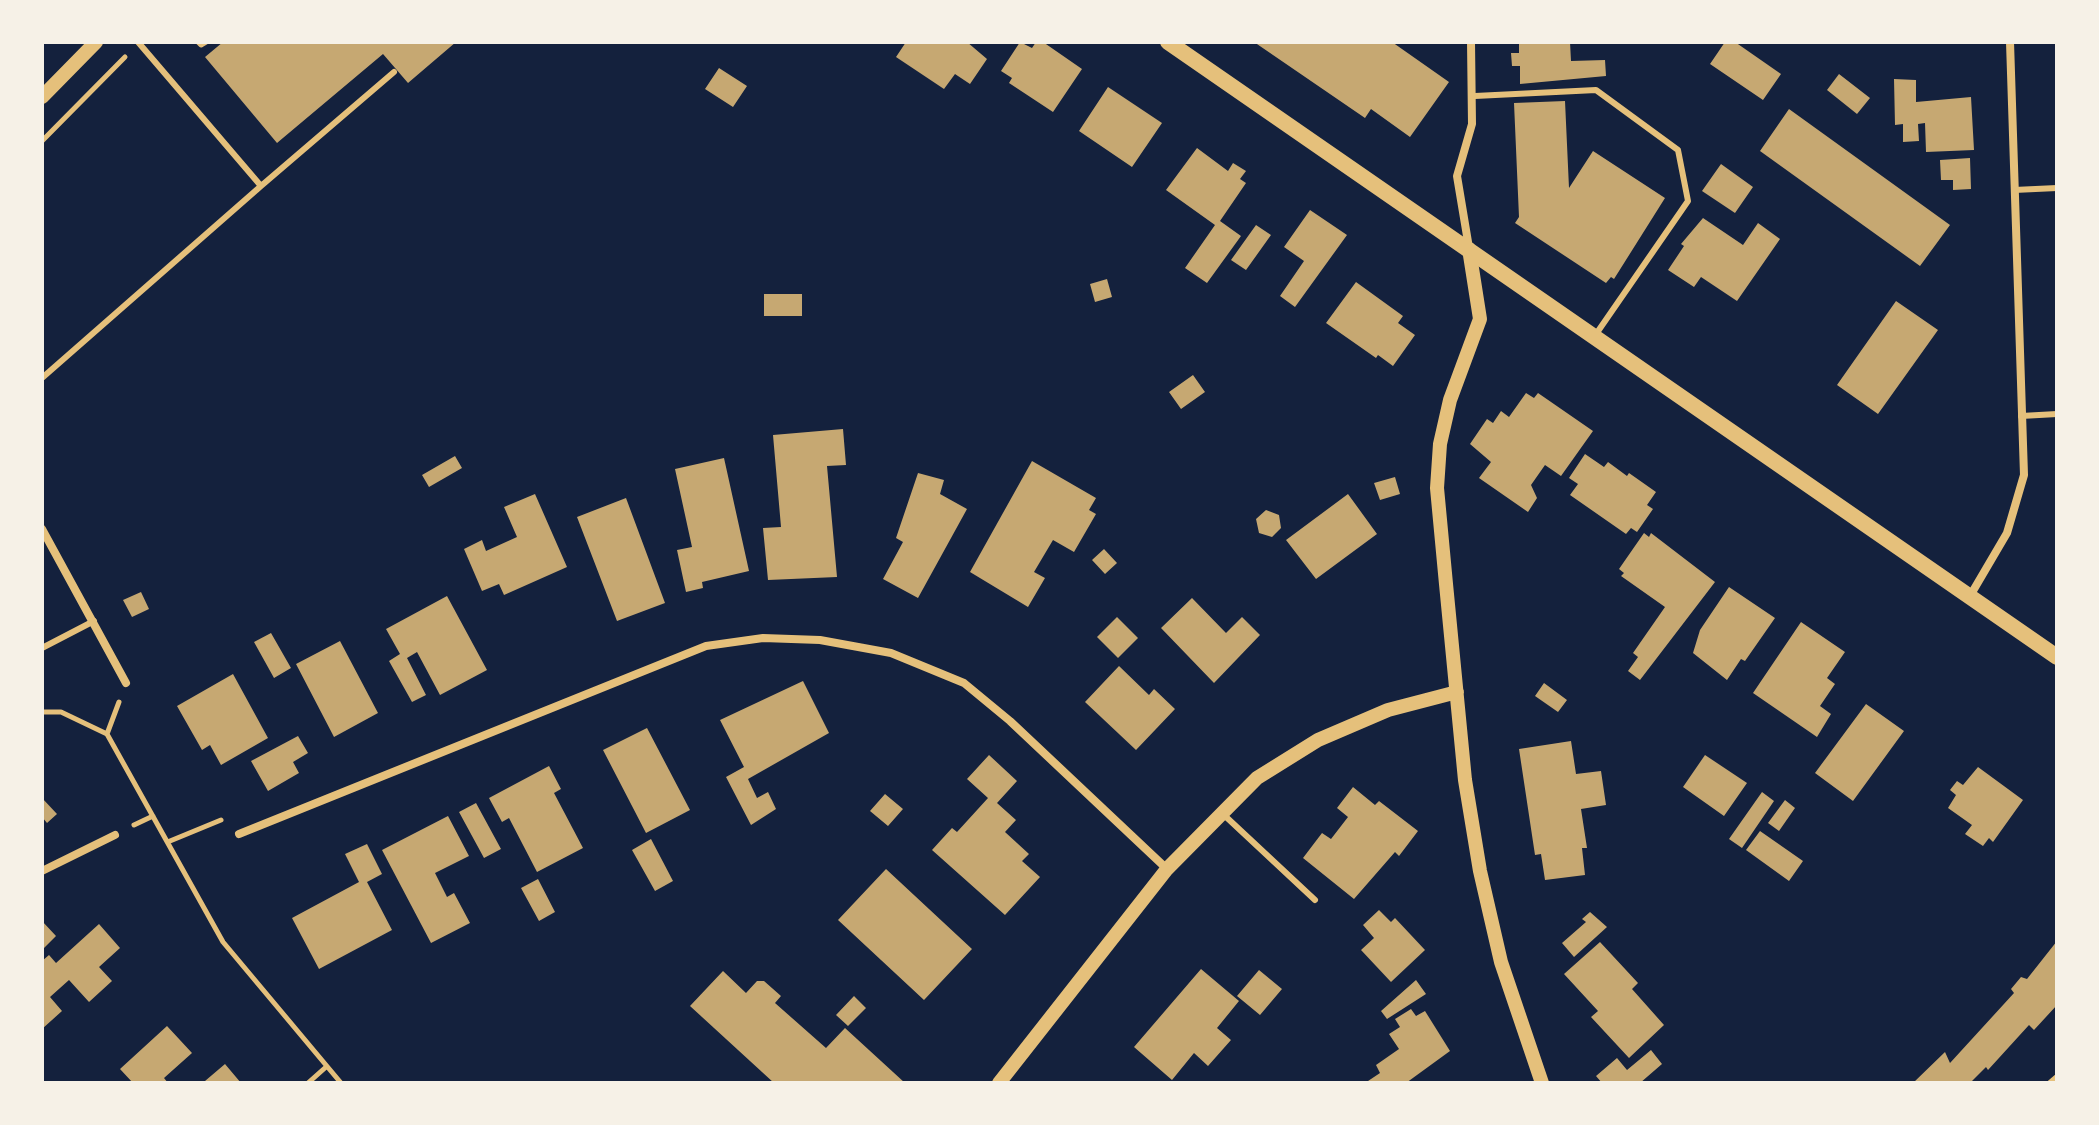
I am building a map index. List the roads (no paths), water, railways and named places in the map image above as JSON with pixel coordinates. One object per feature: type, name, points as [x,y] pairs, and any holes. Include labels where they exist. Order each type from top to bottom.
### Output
[{"type":"main road","points":[[1168,42],[2057,657]]},
{"type":"street","points":[[42,97],[96,42]]},
{"type":"street","points":[[1471,42],[1475,96],[1472,124],[1457,176],[1480,319],[1450,400],[1440,444],[1437,488],[1457,692],[1480,871],[1501,962],[1542,1083]]},
{"type":"street","points":[[1969,597],[2002,544],[2024,475],[2010,42]]},
{"type":"street","points":[[42,529],[126,683]]},
{"type":"street","points":[[239,834],[706,646],[763,638],[820,640],[891,653],[964,683],[1010,721],[1167,869]]},
{"type":"street","points":[[999,1083],[1167,869],[1257,778],[1318,740],[1388,710],[1457,692]]},
{"type":"street","points":[[42,871],[115,835]]},
{"type":"lane","points":[[139,42],[261,186]]},
{"type":"lane","points":[[42,378],[394,72]]},
{"type":"lane","points":[[1475,96],[1596,90],[1678,150],[1688,201],[1594,337]]},
{"type":"lane","points":[[2014,190],[2057,188]]},
{"type":"lane","points":[[2021,416],[2057,414]]},
{"type":"lane","points":[[42,648],[94,621]]},
{"type":"lane","points":[[1222,813],[1315,900]]},
{"type":"lane","points":[[2050,1083],[2057,1077]]}]
